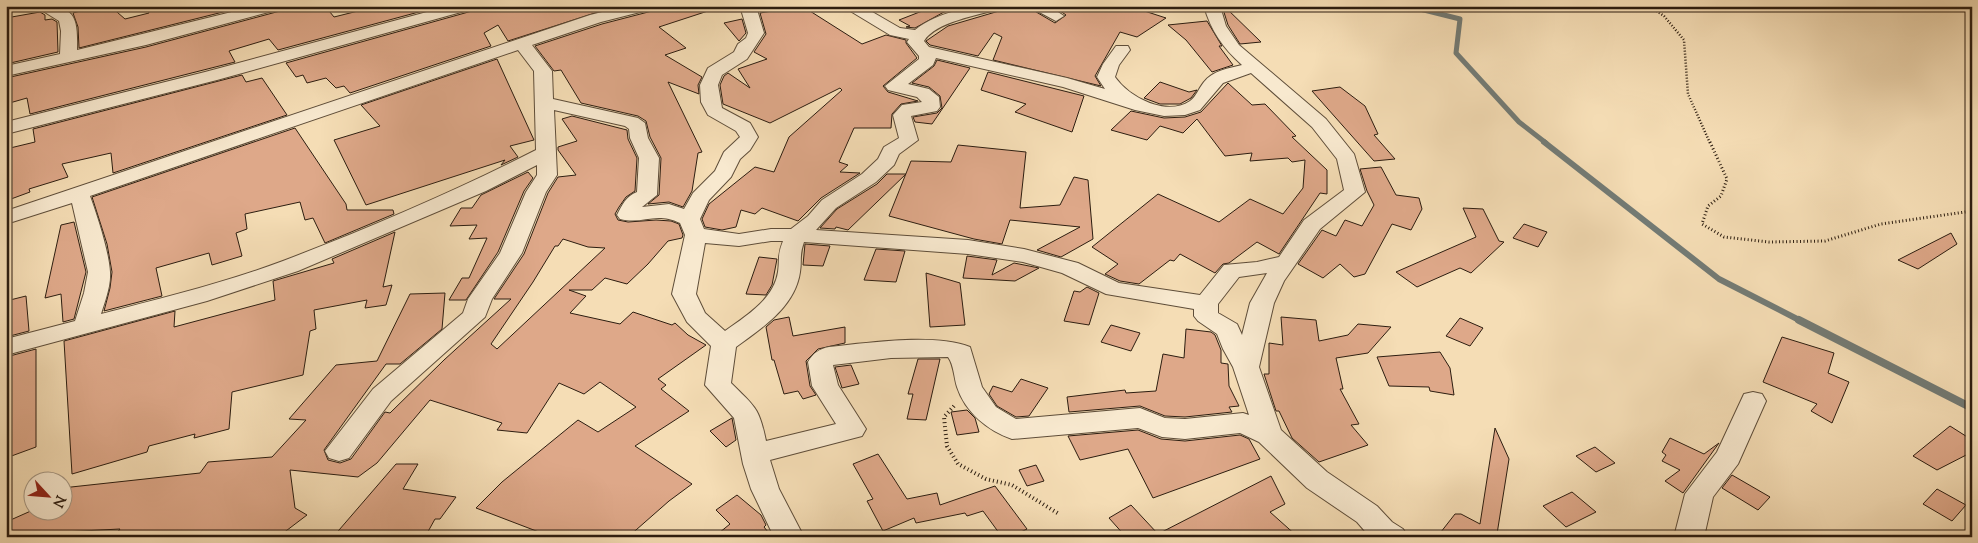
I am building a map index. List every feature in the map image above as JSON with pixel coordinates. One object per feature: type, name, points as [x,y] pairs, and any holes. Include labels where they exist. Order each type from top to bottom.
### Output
[{"type":"street","points":[[43,6],[66,16],[70,23],[68,58]]},
{"type":"street","points":[[6,71],[68,58],[275,6]]},
{"type":"street","points":[[6,128],[211,76],[467,6]]},
{"type":"street","points":[[6,218],[596,18],[647,6]]},
{"type":"street","points":[[724,344],[695,317],[684,294],[693,227],[700,197],[724,173],[731,156],[743,146],[749,137],[743,127],[714,112],[710,102],[708,85],[714,72],[741,55],[744,47],[753,40],[756,33],[748,6]]},
{"type":"street","points":[[850,6],[920,43],[1138,104],[1175,112],[1193,107],[1201,102],[1213,82],[1225,75],[1252,67]]},
{"type":"street","points":[[920,43],[927,27],[994,6]]},
{"type":"street","points":[[1036,6],[1056,16]]},
{"type":"street","points":[[1212,6],[1218,26],[1233,48],[1252,67],[1283,90],[1318,123],[1346,158],[1353,178],[1355,192],[1312,225],[1285,262],[1262,303],[1246,366]]},
{"type":"street","points":[[789,537],[765,489],[747,415],[718,385],[724,344],[750,325],[778,300],[789,272],[788,254],[796,235],[815,220],[829,204],[869,178],[887,162],[891,151],[909,140],[902,115],[908,109],[931,107],[930,97],[923,93],[894,86],[927,61],[928,55],[920,43]]},
{"type":"street","points":[[339,451],[382,395],[473,317],[480,299],[511,253],[536,192],[547,175],[542,71],[522,44]]},
{"type":"street","points":[[1122,50],[1111,64],[1106,77],[1116,91],[1138,104]]},
{"type":"street","points":[[544,102],[631,122],[638,127],[639,138],[649,158],[647,195],[636,199],[627,216],[669,210],[693,227],[738,240],[771,235],[796,235],[893,240],[968,247],[1024,256],[1070,268],[1114,289],[1206,303]]},
{"type":"street","points":[[6,346],[198,296],[290,266],[470,191],[545,153]]},
{"type":"street","points":[[78,193],[86,213],[99,272],[96,293],[86,324]]},
{"type":"street","points":[[1269,435],[1246,366],[1235,350],[1228,330],[1206,316],[1206,303],[1232,270],[1257,269],[1285,262]]},
{"type":"street","points":[[755,454],[853,429],[825,386],[820,362],[830,355],[891,350],[951,349],[961,353],[970,389],[987,414],[1012,429],[1140,418],[1162,427],[1185,429],[1243,423],[1269,435],[1317,480],[1367,514],[1386,535]]},
{"type":"street","points":[[1689,537],[1698,494],[1728,457],[1753,401]]},
{"type":"path","points":[[1649,6],[1664,16],[1684,40],[1688,94],[1728,179],[1721,196],[1708,206],[1702,224],[1724,238],[1769,242],[1825,241],[1882,224],[1972,211]]},
{"type":"path","points":[[970,389],[944,417],[947,446],[958,464],[986,479],[1012,485],[1058,514]]},
{"type":"building","points":[[98,6],[110,6],[125,19],[149,13],[147,6],[247,6],[79,48],[78,27],[73,13]]},
{"type":"building","points":[[285,6],[325,6],[334,17],[378,6],[441,6],[278,50],[269,39],[229,51],[235,62],[30,114],[27,98],[6,104],[6,78],[146,47],[280,11]]},
{"type":"building","points":[[477,6],[617,6],[508,41],[498,25],[484,33],[491,46],[350,93],[344,86],[336,88],[326,78],[307,83],[303,75],[296,77],[286,63],[472,11]]},
{"type":"building","points":[[657,6],[710,6],[711,10],[659,27],[686,48],[665,55],[702,77],[698,85],[699,94],[668,82],[702,152],[698,153],[692,191],[683,207],[669,202],[648,204],[659,195],[661,158],[650,137],[646,121],[638,116],[581,103],[561,70],[554,71],[535,46],[602,24],[652,11]]},
{"type":"building","points":[[802,6],[862,44],[886,35],[906,40],[906,43],[917,58],[883,86],[888,92],[918,101],[901,104],[892,114],[891,128],[854,128],[839,162],[848,165],[840,172],[860,173],[821,198],[798,221],[762,208],[755,214],[741,210],[736,227],[722,230],[705,227],[702,219],[709,204],[755,167],[774,172],[789,137],[842,90],[840,88],[770,123],[723,104],[720,85],[724,76],[728,73],[750,88],[738,69],[767,59],[754,52],[766,34],[760,13]]},
{"type":"building","points":[[935,6],[971,6],[944,12],[915,28],[906,27],[910,26],[899,20]]},
{"type":"building","points":[[1004,6],[1026,6],[1055,23],[1066,15],[1053,6],[1129,6],[1166,18],[1137,37],[1120,32],[1095,76],[1101,86],[993,60],[1002,37],[994,33],[978,56],[930,45],[926,41],[948,26],[999,11]]},
{"type":"building","points":[[1222,6],[1261,42],[1240,44],[1228,25]]},
{"type":"building","points":[[40,12],[45,15],[45,20],[52,19],[57,22],[58,52],[6,64],[6,18]]},
{"type":"building","points":[[742,19],[746,33],[739,41],[724,23]]},
{"type":"building","points":[[1207,21],[1222,46],[1219,46],[1233,65],[1212,72],[1186,40],[1168,25]]},
{"type":"building","points":[[497,59],[534,140],[510,146],[518,157],[501,165],[505,160],[366,205],[334,140],[380,126],[361,105]]},
{"type":"building","points":[[937,60],[970,68],[932,124],[915,122],[913,117],[937,113],[942,108],[940,96],[929,87],[912,83],[934,66]]},
{"type":"building","points":[[988,72],[1084,96],[1072,132],[1015,112],[1026,104],[981,90]]},
{"type":"building","points":[[242,75],[246,82],[262,78],[287,115],[113,173],[111,153],[62,164],[68,177],[29,189],[30,192],[11,199],[6,187],[6,149],[35,142],[33,129]]},
{"type":"building","points":[[1160,82],[1189,92],[1197,90],[1191,98],[1180,104],[1160,104],[1144,98]]},
{"type":"building","points":[[1228,83],[1252,105],[1265,104],[1296,136],[1292,137],[1327,170],[1327,194],[1320,193],[1279,254],[1257,242],[1229,263],[1223,264],[1215,273],[1180,254],[1174,261],[1170,260],[1139,284],[1120,281],[1105,274],[1118,264],[1092,247],[1158,194],[1219,222],[1250,199],[1283,214],[1303,188],[1305,160],[1292,162],[1288,158],[1250,161],[1252,153],[1225,156],[1197,119],[1183,133],[1160,126],[1147,140],[1111,130],[1131,111],[1164,118],[1185,117],[1201,112]]},
{"type":"building","points":[[1340,87],[1365,106],[1378,134],[1374,135],[1395,159],[1374,161],[1312,91]]},
{"type":"building","points":[[572,116],[627,130],[628,139],[637,158],[635,191],[626,197],[619,207],[615,214],[618,220],[628,222],[671,221],[679,224],[683,235],[682,238],[668,241],[627,284],[605,278],[592,290],[569,290],[586,296],[570,313],[620,324],[633,312],[672,325],[675,323],[688,335],[706,345],[658,379],[666,385],[661,389],[689,411],[635,446],[692,484],[669,501],[628,537],[552,537],[476,508],[502,482],[578,420],[598,432],[636,407],[600,382],[584,394],[559,383],[527,433],[497,430],[502,423],[430,400],[377,463],[358,477],[290,470],[295,508],[307,515],[278,537],[114,537],[120,529],[6,535],[6,522],[22,515],[22,520],[72,520],[72,487],[200,473],[208,462],[272,457],[306,420],[289,419],[336,365],[377,361],[410,294],[445,293],[442,329],[400,364],[386,364],[324,450],[328,460],[340,463],[351,459],[385,412],[390,413],[444,360],[511,299],[494,299],[524,254],[548,193],[558,177],[576,175],[558,150],[558,147],[577,141],[562,119]],"holes":[[[563,239],[588,247],[605,248],[497,349],[491,344],[555,246],[558,246]]]},
{"type":"building","points":[[295,128],[346,204],[347,210],[393,210],[394,214],[325,243],[313,218],[305,220],[300,202],[245,214],[247,229],[236,233],[242,256],[212,265],[209,253],[156,268],[162,296],[104,311],[112,272],[107,244],[92,197]]},
{"type":"building","points":[[958,145],[1026,152],[1020,208],[1060,205],[1074,177],[1088,180],[1093,239],[1061,257],[1037,250],[1080,227],[1010,220],[1002,244],[974,239],[889,216],[911,161],[951,162]]},
{"type":"building","points":[[1381,167],[1396,195],[1419,198],[1422,209],[1411,230],[1392,224],[1365,274],[1354,277],[1340,264],[1323,278],[1298,264],[1322,230],[1336,236],[1345,220],[1362,226],[1374,205],[1360,169]]},
{"type":"building","points":[[528,172],[533,178],[524,191],[498,252],[466,300],[449,300],[462,278],[469,278],[487,238],[469,239],[477,225],[450,226],[461,208],[472,208],[481,195]]},
{"type":"building","points":[[887,174],[906,174],[848,230],[836,227],[835,229],[820,228],[837,209],[877,184]]},
{"type":"building","points":[[1463,208],[1483,209],[1499,241],[1504,242],[1471,273],[1460,268],[1417,287],[1396,272],[1476,237]]},
{"type":"building","points":[[74,222],[86,272],[74,319],[63,322],[61,294],[45,298],[61,225]]},
{"type":"building","points":[[1524,224],[1547,232],[1538,247],[1513,238]]},
{"type":"building","points":[[395,232],[383,287],[392,285],[386,305],[365,308],[367,300],[314,310],[316,329],[310,331],[303,375],[232,392],[229,429],[194,438],[195,434],[149,446],[147,452],[72,474],[64,341],[175,311],[174,327],[275,300],[273,281],[334,263],[332,259]]},
{"type":"building","points":[[1951,233],[1957,244],[1918,269],[1898,260]]},
{"type":"building","points":[[805,244],[830,246],[823,266],[803,265]]},
{"type":"building","points":[[876,249],[905,251],[896,282],[864,280]]},
{"type":"building","points":[[967,256],[997,260],[992,275],[1014,263],[1039,268],[1015,281],[963,278]]},
{"type":"building","points":[[759,257],[777,259],[772,285],[766,295],[746,294]]},
{"type":"building","points":[[926,273],[960,283],[965,325],[930,327]]},
{"type":"building","points":[[1087,287],[1099,293],[1089,325],[1064,321],[1074,291],[1080,292]]},
{"type":"building","points":[[26,296],[29,331],[6,337],[6,301]]},
{"type":"building","points":[[789,317],[793,336],[845,327],[845,343],[818,349],[806,361],[810,386],[816,395],[803,399],[798,391],[784,394],[774,360],[772,360],[766,327],[774,320]]},
{"type":"building","points":[[1281,317],[1316,320],[1319,341],[1348,335],[1358,324],[1391,327],[1368,353],[1336,358],[1343,389],[1340,389],[1359,424],[1351,425],[1368,445],[1319,462],[1292,438],[1279,411],[1276,411],[1264,374],[1269,374],[1269,343],[1283,345]]},
{"type":"building","points":[[1460,318],[1483,328],[1470,346],[1446,336]]},
{"type":"building","points":[[1111,325],[1140,333],[1131,351],[1101,342]]},
{"type":"building","points":[[1186,329],[1211,332],[1215,335],[1221,350],[1221,363],[1228,364],[1229,386],[1239,406],[1229,407],[1232,412],[1185,417],[1165,416],[1140,406],[1069,412],[1067,397],[1125,390],[1126,393],[1156,391],[1163,354],[1184,358]]},
{"type":"building","points":[[1782,337],[1834,353],[1828,373],[1849,382],[1832,423],[1811,411],[1817,404],[1763,382]]},
{"type":"building","points":[[36,349],[36,447],[6,458],[6,357]]},
{"type":"building","points":[[1440,352],[1450,368],[1454,395],[1430,391],[1429,387],[1389,386],[1377,357]]},
{"type":"building","points":[[918,359],[940,359],[926,420],[907,419],[913,394],[908,394]]},
{"type":"building","points":[[851,365],[859,384],[842,388],[835,367]]},
{"type":"building","points":[[1021,379],[1048,388],[1029,416],[1016,417],[997,406],[989,394],[993,386],[1012,392]]},
{"type":"building","points":[[967,410],[975,418],[979,432],[957,435],[951,412]]},
{"type":"building","points":[[732,418],[736,440],[726,447],[710,431]]},
{"type":"building","points":[[1950,426],[1972,440],[1972,452],[1937,470],[1913,456]]},
{"type":"building","points":[[1495,428],[1509,459],[1497,534],[1501,537],[1437,537],[1455,514],[1461,514],[1480,524]]},
{"type":"building","points":[[1138,430],[1161,439],[1185,441],[1240,435],[1249,439],[1260,459],[1153,498],[1128,449],[1080,460],[1068,436]]},
{"type":"building","points":[[1670,438],[1704,454],[1719,443],[1683,493],[1665,481],[1680,470],[1662,461],[1666,455],[1662,452]]},
{"type":"building","points":[[1595,447],[1615,463],[1596,472],[1576,456]]},
{"type":"building","points":[[878,454],[907,499],[937,493],[940,505],[995,486],[1027,529],[1011,537],[1002,537],[983,511],[967,516],[965,513],[916,523],[914,518],[883,531],[867,501],[873,499],[853,464]]},
{"type":"building","points":[[396,464],[418,464],[403,489],[456,497],[440,519],[435,519],[425,537],[333,537]]},
{"type":"building","points":[[1036,465],[1044,481],[1027,486],[1019,470]]},
{"type":"building","points":[[1732,475],[1770,497],[1758,510],[1722,488]]},
{"type":"building","points":[[1271,476],[1285,504],[1270,512],[1298,537],[1126,537],[1109,518],[1131,505],[1158,534]]},
{"type":"building","points":[[1937,489],[1966,505],[1952,521],[1923,504]]},
{"type":"building","points":[[1572,492],[1596,512],[1566,527],[1543,506]]},
{"type":"building","points":[[737,495],[761,515],[766,525],[764,527],[772,537],[714,537],[730,524],[716,510]]},
{"type":"waterway","points":[[1408,6],[1460,19],[1456,53],[1519,122],[1546,143]]},
{"type":"waterway","points":[[1544,142],[1719,279],[1801,321]]},
{"type":"waterway","points":[[1799,320],[1972,408]]}]
